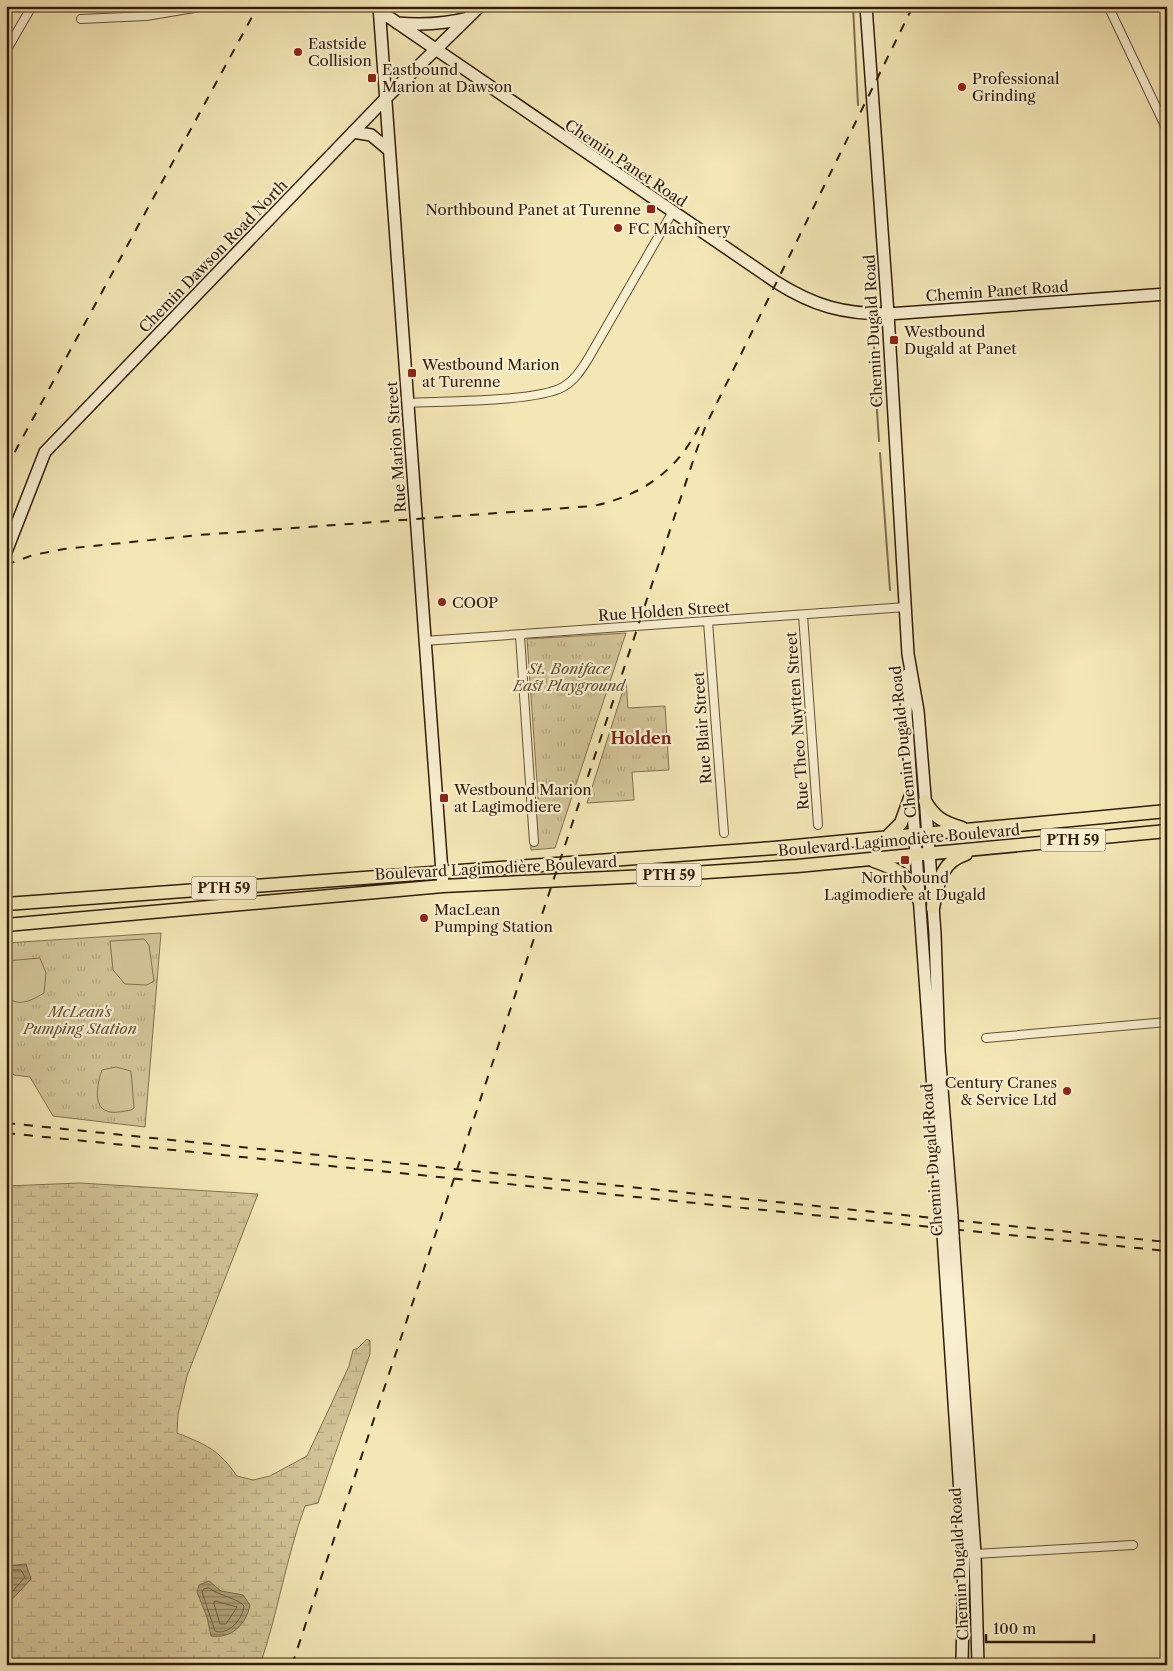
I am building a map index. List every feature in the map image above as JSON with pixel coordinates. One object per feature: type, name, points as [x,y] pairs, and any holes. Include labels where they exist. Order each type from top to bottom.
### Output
[{"type":"main road","points":[[886,838],[901,823],[911,795]]},
{"type":"main road","points":[[925,801],[940,820],[969,830]]},
{"type":"main road","name":"Boulevard Lagimodière Boulevard","points":[[6,904],[914,836],[1167,811]]},
{"type":"main road","name":"Boulevard Lagimodière Boulevard","points":[[6,925],[443,886],[647,876],[869,859],[1167,831]]},
{"type":"main road","points":[[933,908],[939,880],[946,865],[960,855],[980,849]]},
{"type":"main road","points":[[869,859],[894,868],[906,876],[919,900]]},
{"type":"street","points":[[6,50],[32,6]]},
{"type":"street","points":[[81,19],[146,16],[206,6]]},
{"type":"street","name":"Chemin Dawson Road North","points":[[6,552],[45,452],[385,99],[480,6]]},
{"type":"street","name":"Chemin Dugald Road","points":[[866,6],[906,607],[908,654],[906,714],[911,795],[947,1215]]},
{"type":"street","name":"Chemin Panet Road","points":[[380,9],[436,51],[672,213],[802,298],[831,309],[862,314],[888,314],[1167,294]]},
{"type":"street","name":"Rue Marion Street","points":[[380,9],[443,886]]},
{"type":"street","points":[[1110,10],[1167,130]]},
{"type":"street","points":[[397,23],[446,22],[469,17]]},
{"type":"street","points":[[353,132],[372,136],[389,150]]},
{"type":"street","points":[[407,403],[544,394],[570,382],[580,373],[672,213]]},
{"type":"street","name":"Rue Holden Street","points":[[424,641],[520,636],[906,607]]},
{"type":"street","name":"Rue Theo Nuytten Street","points":[[803,615],[818,826]]},
{"type":"street","name":"Rue Blair Street","points":[[708,622],[724,833]]},
{"type":"street","points":[[520,636],[534,842]]},
{"type":"street","name":"Chemin Dugald Road","points":[[908,654],[918,711],[933,908],[964,1554],[962,1665]]},
{"type":"street","points":[[986,1038],[1167,1022]]},
{"type":"street","name":"Chemin Dugald Road","points":[[948,1234],[975,1554],[978,1665]]},
{"type":"street","points":[[975,1554],[1133,1546]]},
{"type":"green space","name":"St. Boniface East Playground","points":[[626,633],[555,848],[531,850],[528,813],[539,811],[527,639]]},
{"type":"green space","points":[[626,681],[628,708],[665,706],[669,770],[632,772],[634,800],[587,803]]},
{"type":"green space","name":"McLean's Pumping Station","points":[[161,933],[145,1127],[53,1116],[30,1077],[14,1075],[10,1070],[6,1036],[6,943]]},
{"type":"green space","points":[[144,939],[149,945],[154,981],[147,985],[125,984],[113,970],[110,941]]},
{"type":"green space","points":[[40,958],[46,973],[44,993],[24,1002],[11,1000],[6,961]]},
{"type":"green space","points":[[116,1067],[131,1071],[134,1108],[119,1112],[109,1112],[99,1104],[98,1086],[102,1070]]},
{"type":"green space","points":[[80,1183],[258,1194],[187,1376],[178,1414],[177,1433],[196,1441],[218,1454],[237,1476],[253,1480],[270,1476],[307,1456],[349,1366],[353,1350],[358,1348],[367,1339],[370,1341],[370,1354],[318,1503],[305,1506],[298,1526],[260,1665],[6,1665],[6,1186]]},
{"type":"water","points":[[26,1564],[31,1579],[6,1606],[6,1566]]},
{"type":"water","points":[[209,1581],[221,1591],[243,1595],[250,1605],[245,1619],[231,1633],[211,1636],[207,1617],[197,1592],[199,1585]]},
{"type":"waterway","points":[[853,6],[858,105]]},
{"type":"waterway","points":[[873,329],[876,384]]},
{"type":"waterway","points":[[876,396],[879,441]]},
{"type":"waterway","points":[[880,453],[890,590]]},
{"type":"railway","points":[[6,468],[258,6]]},
{"type":"railway","points":[[292,1665],[697,449],[706,425],[913,6]]},
{"type":"railway","points":[[6,565],[33,555],[64,549],[199,535],[593,506],[627,496],[656,479],[680,457],[699,427]]},
{"type":"railway","points":[[6,1123],[1167,1242]]},
{"type":"railway","points":[[6,1133],[1167,1251]]},
{"type":"place","name":"Eastside Collision","points":[[298,52]]},
{"type":"place","name":"Eastbound Marion at Dawson","points":[[372,78]]},
{"type":"place","name":"Professional Grinding","points":[[962,87]]},
{"type":"place","name":"Northbound Panet at Turenne","points":[[651,209]]},
{"type":"place","name":"FC Machinery","points":[[618,228]]},
{"type":"place","name":"Westbound Dugald at Panet","points":[[894,340]]},
{"type":"place","name":"Westbound Marion at Turenne","points":[[412,373]]},
{"type":"place","name":"COOP","points":[[442,602]]},
{"type":"place","name":"Westbound Marion at Lagimodiere","points":[[444,798]]},
{"type":"place","name":"Northbound Lagimodiere at Dugald","points":[[905,860]]},
{"type":"place","name":"MacLean Pumping Station","points":[[424,918]]},
{"type":"place","name":"Century Cranes & Service Ltd","points":[[1067,1091]]},
{"type":"district","name":"Holden","points":[[641,738]]}]
